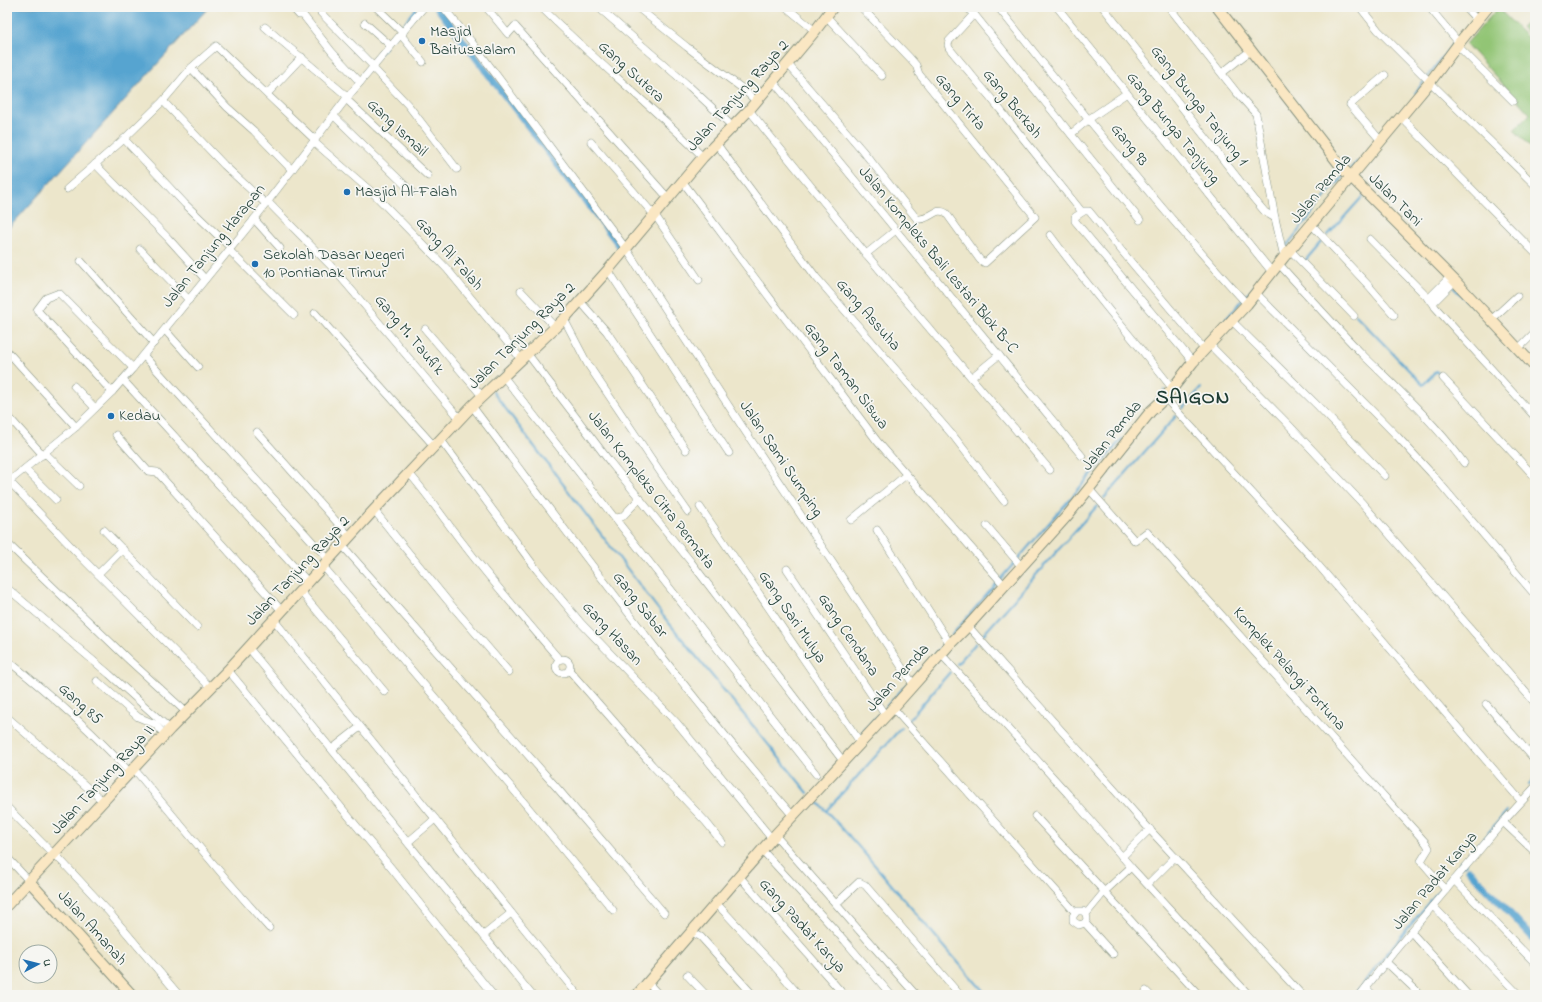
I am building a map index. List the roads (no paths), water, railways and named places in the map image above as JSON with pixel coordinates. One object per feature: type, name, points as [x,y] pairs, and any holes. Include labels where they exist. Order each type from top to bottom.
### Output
[{"type":"street","points":[[292,7],[299,15],[303,15],[332,52],[360,82]]},
{"type":"street","points":[[320,7],[321,13],[408,106],[457,169]]},
{"type":"street","points":[[376,7],[402,34],[423,62]]},
{"type":"street","name":"Jalan Sami Sumping","points":[[443,7],[471,41],[627,250],[913,684]]},
{"type":"street","points":[[486,7],[508,34],[515,26],[669,199]]},
{"type":"street","name":"Gang Sutera","points":[[541,7],[589,53],[677,130],[703,157]]},
{"type":"street","points":[[598,7],[690,87],[732,126]]},
{"type":"street","points":[[637,7],[744,89],[756,101]]},
{"type":"street","points":[[786,7],[815,31]]},
{"type":"street","name":"Jalan Tanjung Raya 2","points":[[225,674],[248,647],[301,592],[350,536],[472,406],[564,319],[579,300],[627,250],[703,157],[749,110],[815,31],[833,7]]},
{"type":"street","name":"Gang Tirta","points":[[788,63],[862,150],[917,219],[924,219],[938,211],[942,211],[946,214],[983,263],[988,261],[1035,217],[919,74],[916,65],[861,7]]},
{"type":"street","points":[[967,7],[1140,220]]},
{"type":"street","name":"Gang 93","points":[[998,7],[1174,222],[1244,301]]},
{"type":"street","name":"Gang Bunga Tanjung","points":[[1057,7],[1270,269]]},
{"type":"street","name":"Gang Bunga Tanjung 1","points":[[1103,7],[1254,199],[1265,212],[1275,218]]},
{"type":"street","points":[[1169,7],[1256,114],[1275,218],[1284,255],[1363,354],[1433,424],[1464,463]]},
{"type":"street","name":"Jalan Tani","points":[[1217,7],[1347,174],[1449,283],[1491,320],[1535,367]]},
{"type":"street","points":[[1360,7],[1378,30],[1535,185]]},
{"type":"street","points":[[1429,7],[1457,42],[1513,101]]},
{"type":"street","points":[[1465,7],[1474,18]]},
{"type":"street","name":"Jalan Pemda","points":[[692,932],[762,850],[913,684],[968,626],[1000,582],[1020,566],[1036,550],[1089,490],[1151,411],[1165,398],[1170,387],[1192,360],[1232,321],[1244,301],[1256,293],[1270,269],[1311,224],[1347,174],[1381,141],[1401,117],[1474,18],[1488,7]]},
{"type":"street","name":"Jalan Tanjung Harapan","points":[[8,482],[76,427],[112,392],[144,356],[205,278],[267,203],[347,98],[374,68],[422,8]]},
{"type":"street","name":"Gang Berkah","points":[[974,14],[950,41],[948,45],[949,48],[1082,212],[1086,210],[1089,211],[1120,250],[1205,347]]},
{"type":"street","points":[[826,16],[882,76]]},
{"type":"street","points":[[365,23],[392,46]]},
{"type":"street","name":"Gang Ismail","points":[[265,27],[347,98],[428,176]]},
{"type":"street","name":"Gang Al Falah","points":[[191,68],[216,46],[314,141],[374,194],[442,264],[524,356]]},
{"type":"street","points":[[1222,73],[1250,51]]},
{"type":"street","points":[[267,94],[302,58]]},
{"type":"street","points":[[67,189],[124,139],[163,101],[191,68],[227,107],[254,131],[292,170]]},
{"type":"street","points":[[1381,141],[1350,105],[1385,75]]},
{"type":"street","name":"Jalan Kompleks Bali Lestari Blok B-C","points":[[773,81],[1082,456]]},
{"type":"street","points":[[1071,134],[1089,119],[1127,93]]},
{"type":"street","name":"Gang M. Taufik","points":[[163,101],[224,165],[267,203],[331,266],[460,419]]},
{"type":"street","points":[[749,110],[866,254],[1050,470]]},
{"type":"street","points":[[334,116],[412,192]]},
{"type":"street","points":[[1401,117],[1535,252]]},
{"type":"street","points":[[124,139],[294,315]]},
{"type":"street","points":[[591,142],[655,216],[699,280]]},
{"type":"street","name":"Gang Assuha","points":[[716,143],[816,277],[954,438],[1004,501]]},
{"type":"street","points":[[96,164],[205,278]]},
{"type":"street","name":"Gang Taman Siswa","points":[[683,182],[856,415],[906,475],[1000,582]]},
{"type":"street","points":[[1082,212],[1074,218],[1075,221],[1192,360]]},
{"type":"street","points":[[254,219],[280,248]]},
{"type":"street","points":[[1311,224],[1394,315]]},
{"type":"street","points":[[866,254],[896,230]]},
{"type":"street","points":[[1050,235],[1071,263],[1138,344],[1170,387]]},
{"type":"street","points":[[1370,239],[1431,301],[1438,311],[1535,417]]},
{"type":"street","points":[[140,249],[188,300]]},
{"type":"street","points":[[1284,255],[1354,316]]},
{"type":"street","points":[[81,261],[154,344]]},
{"type":"street","points":[[608,270],[729,453]]},
{"type":"street","points":[[1431,301],[1449,283]]},
{"type":"street","points":[[521,291],[554,327]]},
{"type":"street","points":[[112,392],[37,310],[46,298],[60,293],[133,368]]},
{"type":"street","points":[[1256,293],[1431,472],[1535,595]]},
{"type":"street","points":[[1491,320],[1517,296]]},
{"type":"street","points":[[579,300],[607,332],[686,450]]},
{"type":"street","name":"Gang Hasan","points":[[315,313],[438,443],[537,570],[581,623],[677,723],[774,837],[836,903],[916,995]]},
{"type":"street","points":[[564,319],[587,363],[662,476],[688,512]]},
{"type":"street","points":[[1232,321],[1319,407],[1385,476]]},
{"type":"street","points":[[425,329],[482,396]]},
{"type":"street","points":[[165,330],[198,367]]},
{"type":"street","points":[[1518,348],[1535,332]]},
{"type":"street","points":[[1205,347],[1281,417],[1358,499],[1535,703]]},
{"type":"street","points":[[7,351],[76,427]]},
{"type":"street","points":[[972,377],[999,355]]},
{"type":"street","points":[[144,356],[326,563],[613,910]]},
{"type":"street","name":"Jalan Kompleks Citra Permata","points":[[524,356],[640,498],[843,761]]},
{"type":"street","points":[[504,376],[816,774]]},
{"type":"street","points":[[1443,378],[1535,477]]},
{"type":"street","points":[[123,380],[308,584]]},
{"type":"street","points":[[74,386],[95,408]]},
{"type":"street","points":[[1165,398],[1313,559],[1521,801]]},
{"type":"street","name":"Gang Sabar","points":[[472,406],[639,628],[793,816]]},
{"type":"street","points":[[7,415],[44,454],[79,486]]},
{"type":"street","points":[[257,432],[350,536]]},
{"type":"street","points":[[116,435],[148,471],[157,472],[282,611]]},
{"type":"street","points":[[25,469],[56,500]]},
{"type":"street","points":[[409,473],[426,493],[503,595],[559,660],[557,662],[557,669],[563,673],[569,670],[652,765],[706,822],[722,842]]},
{"type":"street","points":[[851,520],[906,475]]},
{"type":"street","points":[[8,482],[211,688]]},
{"type":"street","name":"Komplek Pelangi Fortuna","points":[[1089,490],[1135,540],[1147,532],[1416,831],[1429,848],[1421,861],[1446,890]]},
{"type":"street","points":[[616,518],[622,517],[640,498]]},
{"type":"street","name":"Gang Sari Mulya","points":[[700,507],[860,742]]},
{"type":"street","points":[[374,510],[447,600],[509,672]]},
{"type":"street","points":[[987,526],[1020,566]]},
{"type":"street","points":[[104,530],[197,627]]},
{"type":"street","points":[[877,530],[950,644]]},
{"type":"street","points":[[7,543],[130,661],[186,712]]},
{"type":"street","points":[[342,545],[558,789],[664,913]]},
{"type":"street","points":[[98,574],[123,549]]},
{"type":"street","name":"Gang Cendana","points":[[787,570],[889,712],[1075,912]]},
{"type":"street","points":[[7,588],[109,674],[168,732]]},
{"type":"street","points":[[301,592],[385,692]]},
{"type":"street","points":[[274,620],[578,995]]},
{"type":"street","points":[[968,626],[1175,857],[1302,995]]},
{"type":"street","points":[[248,647],[532,995]]},
{"type":"street","points":[[941,654],[1068,794],[1131,867],[1250,995]]},
{"type":"street","name":"Gang 85","points":[[7,660],[64,707],[132,771],[269,928]]},
{"type":"street","points":[[225,674],[411,893],[493,995]]},
{"type":"street","name":"Jalan Tanjung Raya II","points":[[7,905],[186,712],[225,674]]},
{"type":"street","points":[[97,681],[138,717],[155,724],[168,732]]},
{"type":"street","points":[[1486,704],[1535,760]]},
{"type":"street","points":[[7,717],[104,802]]},
{"type":"street","points":[[332,749],[360,727]]},
{"type":"street","name":"Jalan Padat Karya","points":[[1360,995],[1503,822],[1521,801],[1534,790]]},
{"type":"street","points":[[7,807],[108,911],[180,995]]},
{"type":"street","points":[[1036,816],[1199,995]]},
{"type":"street","points":[[408,842],[435,819]]},
{"type":"street","points":[[1503,822],[1535,852]]},
{"type":"street","points":[[1122,857],[1150,829]]},
{"type":"street","points":[[762,850],[844,940],[891,995]]},
{"type":"street","points":[[7,857],[29,881]]},
{"type":"street","points":[[1148,884],[1175,857]]},
{"type":"street","points":[[1085,923],[1087,919],[1086,914],[1105,891],[1131,867]]},
{"type":"street","name":"Gang Padat Karya","points":[[739,876],[844,995]]},
{"type":"street","points":[[1454,880],[1535,963]]},
{"type":"street","name":"Jalan Amanah","points":[[29,881],[132,995]]},
{"type":"street","points":[[836,903],[857,884],[862,882],[960,995]]},
{"type":"street","points":[[717,904],[769,960],[798,995]]},
{"type":"street","points":[[1433,906],[1519,995]]},
{"type":"street","points":[[1085,923],[1081,925],[1074,923],[1073,916],[1075,912],[1081,911],[1086,914]]},
{"type":"street","points":[[484,935],[511,913]]},
{"type":"street","points":[[1085,923],[1113,954]]},
{"type":"street","points":[[638,995],[692,932],[701,937],[753,995]]},
{"type":"street","points":[[1411,932],[1468,995]]},
{"type":"street","points":[[1386,962],[1421,995]]},
{"type":"street","points":[[687,975],[706,995]]},
{"type":"street","points":[[648,983],[659,995]]},
{"type":"street","points":[[1366,988],[1373,995]]},
{"type":"water","points":[[7,7],[209,7],[7,230]]},
{"type":"waterway","points":[[437,7],[620,246]]},
{"type":"waterway","points":[[403,25],[416,9]]},
{"type":"waterway","points":[[391,39],[396,33]]},
{"type":"waterway","points":[[1415,93],[1455,41]]},
{"type":"waterway","points":[[374,60],[385,47]]},
{"type":"waterway","points":[[1349,170],[1357,162]]},
{"type":"waterway","points":[[1284,249],[1344,175]]},
{"type":"waterway","points":[[1328,235],[1364,195]]},
{"type":"waterway","points":[[1304,262],[1321,242]]},
{"type":"waterway","points":[[1220,326],[1255,286]]},
{"type":"waterway","points":[[1453,287],[1472,306]]},
{"type":"waterway","points":[[1356,315],[1423,385],[1436,371],[1442,377]]},
{"type":"waterway","points":[[1183,408],[1201,388]]},
{"type":"waterway","points":[[1157,399],[1165,390]]},
{"type":"waterway","points":[[493,392],[664,617],[808,793]]},
{"type":"waterway","points":[[1104,498],[1176,416]]},
{"type":"waterway","points":[[951,636],[1122,439]]},
{"type":"waterway","points":[[983,635],[1097,506]]},
{"type":"waterway","points":[[957,664],[976,643]]},
{"type":"waterway","points":[[914,676],[944,644]]},
{"type":"waterway","points":[[908,721],[950,672]]},
{"type":"waterway","points":[[886,707],[907,684]]},
{"type":"waterway","points":[[861,734],[878,715]]},
{"type":"waterway","points":[[827,810],[901,728]]},
{"type":"waterway","points":[[1529,785],[1535,778]]},
{"type":"waterway","points":[[815,800],[853,840],[987,995]]},
{"type":"waterway","points":[[1445,883],[1507,811]]},
{"type":"waterway","points":[[1469,870],[1535,940]]},
{"type":"waterway","points":[[1355,995],[1440,889]]},
{"type":"place","name":"Masjid Baitussalam","points":[[422,41]]},
{"type":"place","name":"Masjid Al-Falah","points":[[347,192]]},
{"type":"place","name":"Sekolah Dasar Negeri 10 Pontianak Timur","points":[[255,264]]},
{"type":"place","name":"Kedau","points":[[111,416]]},
{"type":"district","name":"SAIGON","points":[[1193,398]]}]
